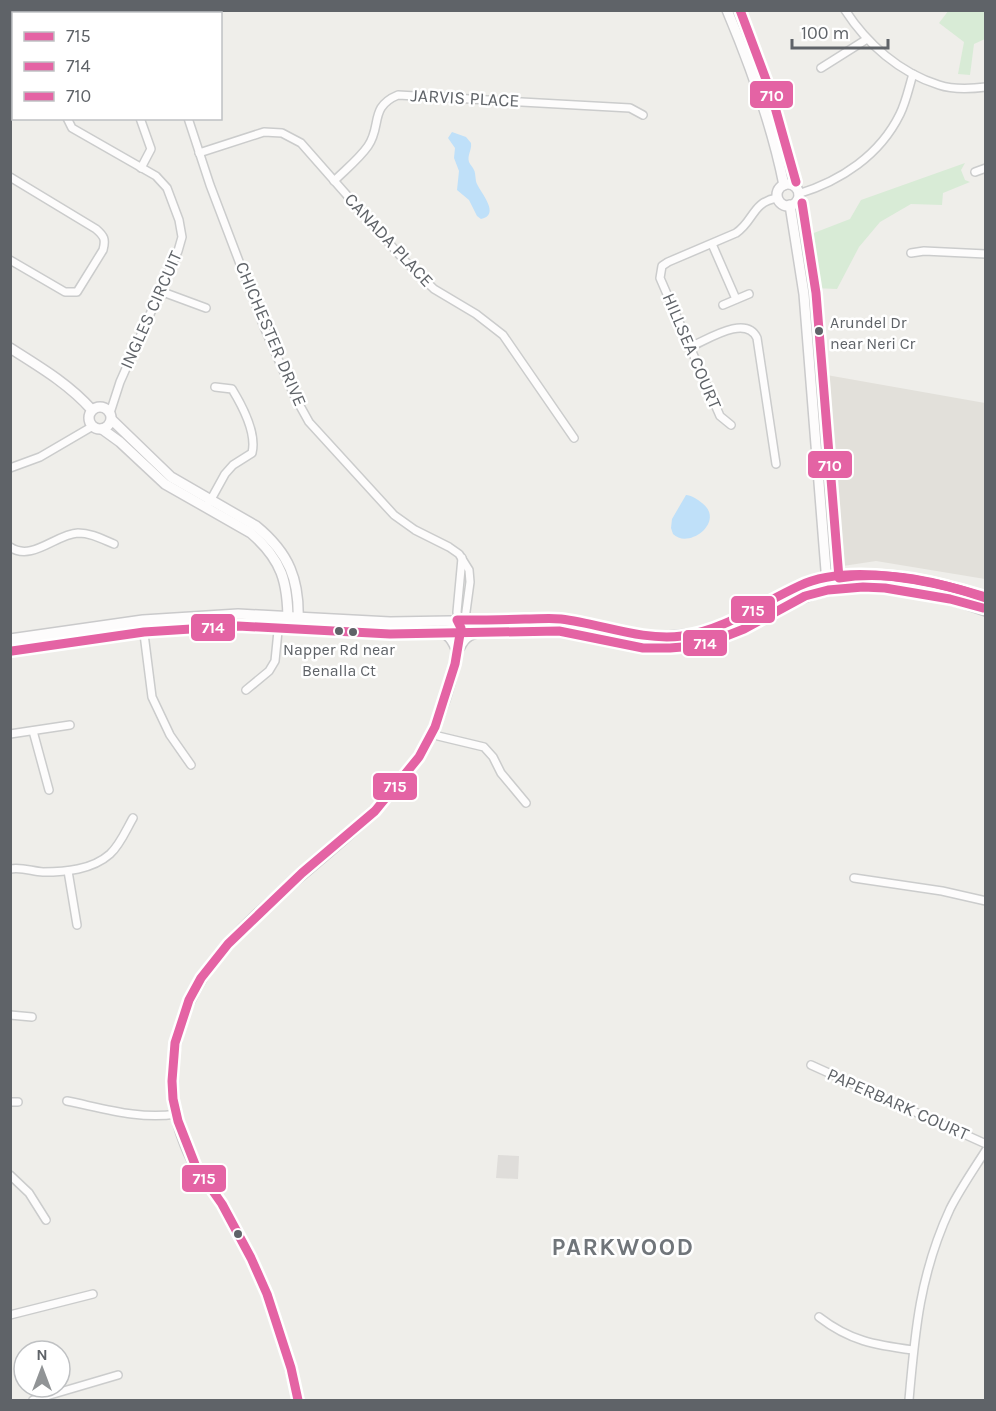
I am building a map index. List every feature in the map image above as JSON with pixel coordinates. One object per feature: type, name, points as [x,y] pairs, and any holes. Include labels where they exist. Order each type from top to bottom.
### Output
[{"type":"main road","points":[[727,10],[757,86],[776,147],[784,185]]},
{"type":"main road","points":[[784,185],[792,185],[798,194],[796,201],[790,206],[782,204],[777,198],[778,190],[784,185]]},
{"type":"main road","points":[[790,206],[804,294],[828,592]]},
{"type":"main road","points":[[10,348],[58,378],[79,395],[92,410]]},
{"type":"main road","points":[[209,503],[165,484],[120,442],[97,427],[89,417],[92,410],[100,406],[104,407],[111,417],[171,477],[209,503],[261,541],[285,580],[288,621]]},
{"type":"main road","points":[[97,427],[109,424],[111,417]]},
{"type":"main road","points":[[10,639],[143,625],[288,621],[461,622],[560,619],[645,636],[680,636],[711,629],[738,618],[794,588],[826,578],[863,575],[886,576],[953,587],[986,597]]},
{"type":"main road","points":[[288,621],[438,630],[461,622],[558,626],[630,641],[676,644],[723,635],[803,598],[854,587],[895,589],[945,598],[986,611]]},
{"type":"main road","points":[[457,654],[461,622]]},
{"type":"main road","points":[[10,647],[143,625]]},
{"type":"main road","points":[[298,1401],[284,1346],[267,1294],[232,1222],[196,1167],[176,1114],[172,1081],[176,1043],[189,1000],[201,978],[228,944],[270,903],[375,811],[419,757],[433,732],[463,641],[473,633],[522,626]]},
{"type":"main road","points":[[438,630],[454,642],[457,654]]},
{"type":"street","points":[[845,10],[855,27],[867,39],[891,60],[913,74],[940,86],[967,89],[986,87]]},
{"type":"street","points":[[821,68],[867,39]]},
{"type":"street","points":[[798,194],[833,181],[852,169],[886,137],[900,113],[913,74]]},
{"type":"street","name":"JARVIS PLACE","points":[[334,181],[369,145],[379,109],[386,100],[398,95],[630,108],[643,115]]},
{"type":"street","name":"INGLES CIRCUIT","points":[[68,120],[72,128],[156,176],[167,188],[179,220],[182,237],[178,251],[120,382],[111,417]]},
{"type":"street","points":[[141,120],[151,149],[141,168]]},
{"type":"street","name":"CHICHESTER DRIVE","points":[[189,120],[264,327],[294,395],[309,422],[394,515],[415,530],[449,547],[462,558],[461,622]]},
{"type":"street","name":"CANADA PLACE","points":[[199,153],[264,132],[282,133],[301,143],[404,260],[434,289],[476,314],[503,335],[574,438]]},
{"type":"street","points":[[975,172],[986,168]]},
{"type":"street","points":[[10,177],[96,229],[105,237],[103,250],[77,292],[64,292],[10,260]]},
{"type":"street","name":"HILLSEA COURT","points":[[731,425],[720,416],[660,279],[660,272],[662,266],[668,262],[744,228],[760,204],[777,198]]},
{"type":"street","points":[[712,244],[736,299]]},
{"type":"street","points":[[911,254],[924,251],[986,254]]},
{"type":"street","points":[[160,291],[206,308]]},
{"type":"street","points":[[723,305],[749,294]]},
{"type":"street","points":[[690,347],[732,329],[746,327],[754,332],[757,339],[776,464]]},
{"type":"street","points":[[209,503],[225,474],[252,453],[255,442],[232,389],[216,387]]},
{"type":"street","points":[[10,468],[40,457],[97,427]]},
{"type":"street","points":[[10,547],[16,551],[37,550],[61,537],[77,533],[91,534],[114,544]]},
{"type":"street","points":[[246,690],[272,667],[288,621]]},
{"type":"street","points":[[143,625],[152,697],[170,735],[191,765]]},
{"type":"street","points":[[10,734],[70,725]]},
{"type":"street","points":[[33,731],[49,790]]},
{"type":"street","points":[[433,732],[438,736],[484,747],[526,802]]},
{"type":"street","points":[[10,869],[21,867],[49,872],[68,871],[95,863],[110,854],[133,818]]},
{"type":"street","points":[[68,871],[77,925]]},
{"type":"street","points":[[854,878],[942,891],[986,902]]},
{"type":"street","points":[[10,1014],[32,1017]]},
{"type":"street","name":"PAPERBARK COURT","points":[[811,1065],[986,1144]]},
{"type":"street","points":[[67,1101],[133,1114],[165,1116],[176,1114]]},
{"type":"street","points":[[909,1401],[913,1350],[922,1289],[933,1251],[951,1207],[986,1150]]},
{"type":"street","points":[[10,1175],[29,1193],[46,1220]]},
{"type":"street","points":[[10,1315],[93,1294]]},
{"type":"street","points":[[819,1317],[833,1328],[873,1345],[913,1350]]},
{"type":"street","points":[[33,1401],[118,1375]]},
{"type":"shaded area","points":[[821,374],[985,403],[985,579],[876,561],[843,566],[834,558]]},
{"type":"shaded area","points":[[498,1155],[519,1156],[518,1179],[496,1178]]},
{"type":"green space","points":[[949,10],[985,11],[985,39],[974,44],[970,75],[958,74],[964,42],[939,23]]},
{"type":"green space","points":[[965,163],[961,170],[965,180],[970,182],[943,193],[942,205],[911,204],[880,222],[859,247],[837,289],[813,288],[806,236],[850,219],[861,200]]},
{"type":"water","points":[[452,132],[466,137],[471,143],[469,162],[490,209],[487,217],[481,219],[477,216],[469,200],[457,190],[459,171],[454,158],[455,148],[448,138]]},
{"type":"water","points":[[686,495],[702,503],[708,510],[710,518],[708,525],[696,536],[680,538],[673,534],[672,519]]},
{"type":"transit line","name":"710","points":[[740,10],[771,93],[796,182]]},
{"type":"transit line","name":"710","points":[[802,203],[816,293],[839,578],[876,576],[913,579],[986,598]]},
{"type":"transit line","name":"715","points":[[298,1400],[291,1368],[267,1294],[222,1204],[196,1167],[178,1121],[172,1081],[175,1043],[189,1000],[201,978],[228,944],[302,873],[375,811],[419,757],[435,727],[455,664],[461,628],[457,620],[561,619],[637,634],[682,636],[728,622],[799,586],[842,575],[892,576],[942,585],[986,597]]},
{"type":"transit line","name":"714","points":[[12,651],[144,632],[238,626],[390,634],[559,631],[643,648],[670,648],[694,646],[716,640],[744,629],[805,596],[828,590],[863,587],[885,588],[950,599],[983,608]]},
{"type":"place","name":"Arundel Dr near Neri Cr","points":[[819,331]]},
{"type":"place","name":"Napper Rd near Benalla Ct","points":[[339,631]]},
{"type":"district","name":"PARKWOOD","points":[[623,1247]]}]
